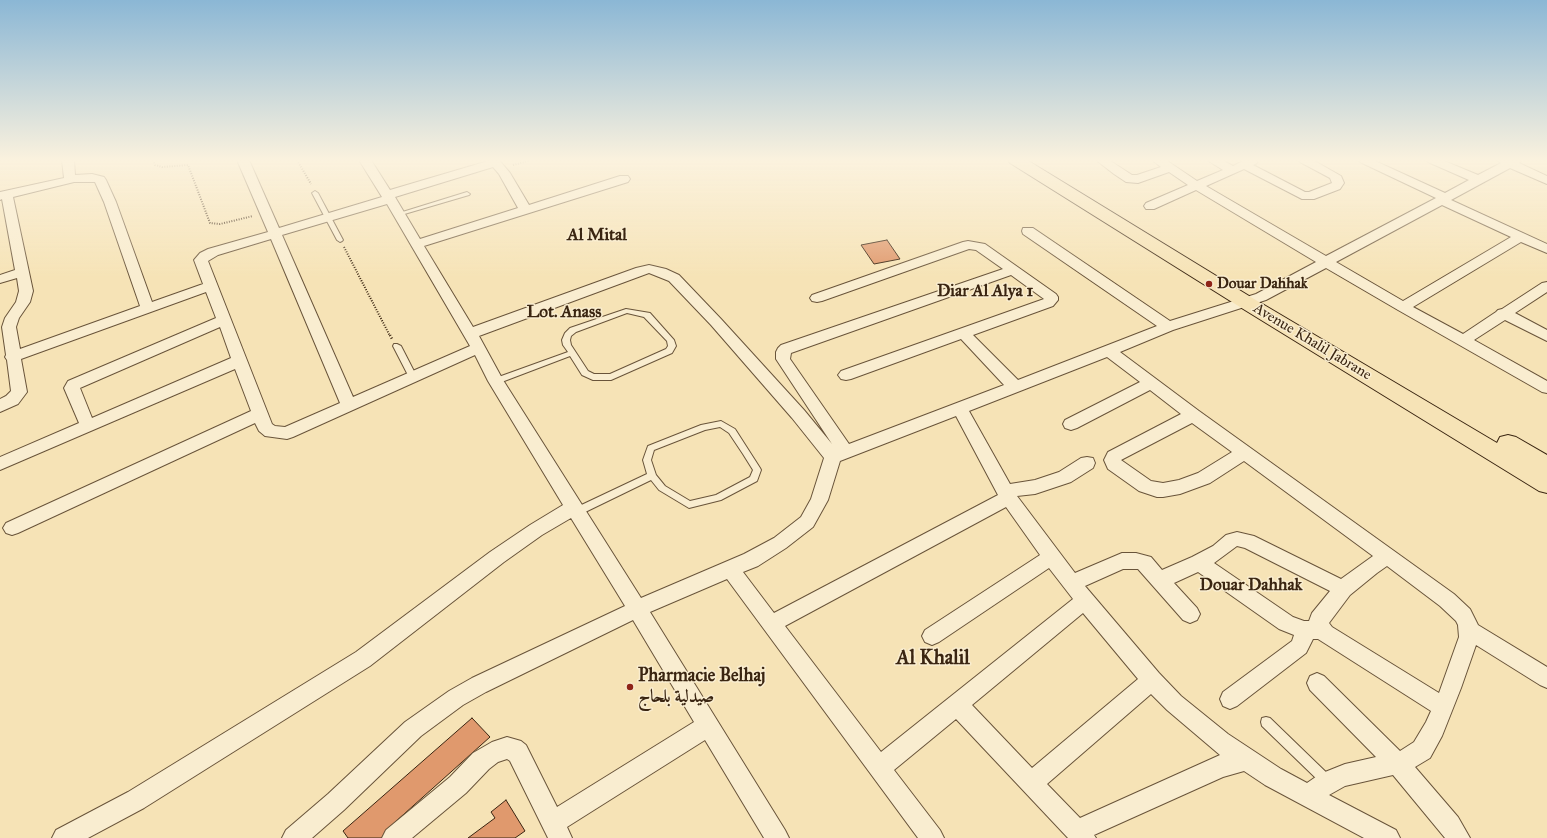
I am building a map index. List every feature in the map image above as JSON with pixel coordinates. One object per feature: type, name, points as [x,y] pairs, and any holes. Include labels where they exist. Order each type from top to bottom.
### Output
[{"type":"main road","name":"Avenue Khalil Jabrane","points":[[1082,199],[1254,300],[1547,466]]},
{"type":"main road","name":"Avenue Khalil Jabrane","points":[[1095,199],[1547,484]]},
{"type":"street","points":[[0,406],[12,400],[19,392],[12,357],[9,328],[12,318],[25,296],[26,291],[23,272],[6,231],[4,199]]},
{"type":"street","points":[[108,199],[148,309]]},
{"type":"street","points":[[259,199],[349,406]]},
{"type":"street","points":[[383,199],[205,256],[201,261],[267,430],[275,433],[286,433],[413,377],[474,341],[649,269],[662,272],[674,278],[798,414],[840,455]]},
{"type":"street","points":[[390,199],[496,381],[777,838]]},
{"type":"street","points":[[519,199],[525,209]]},
{"type":"street","points":[[417,244],[558,199]]},
{"type":"street","points":[[1150,206],[1166,199]]},
{"type":"street","points":[[1220,199],[1403,307],[1547,388]]},
{"type":"street","points":[[1444,199],[1547,249]]},
{"type":"street","points":[[294,838],[336,802],[413,729],[456,698],[478,685],[637,609],[751,560],[780,543],[807,522],[820,500],[840,455],[1168,327],[1254,300],[1444,199]]},
{"type":"street","points":[[1028,231],[1168,327]]},
{"type":"street","points":[[1403,307],[1520,237]]},
{"type":"street","points":[[817,298],[968,245],[980,247],[1049,294],[1051,297],[1050,302],[846,375]]},
{"type":"street","points":[[840,455],[783,359],[783,352],[786,349],[1013,270]]},
{"type":"street","points":[[0,279],[23,272]]},
{"type":"street","points":[[12,357],[210,286]]},
{"type":"street","points":[[1464,340],[1503,313],[1547,286]]},
{"type":"street","points":[[1503,313],[1547,336]]},
{"type":"street","points":[[88,426],[72,388],[74,385],[224,320]]},
{"type":"street","points":[[963,333],[1015,387]]},
{"type":"street","points":[[1109,351],[1244,452],[1447,600],[1463,615],[1469,630],[1469,637],[1434,729],[1422,750],[1414,756],[1397,763],[1345,775],[1328,782],[1308,796]]},
{"type":"street","points":[[0,464],[239,361]]},
{"type":"street","points":[[1071,424],[1151,383]]},
{"type":"street","points":[[960,409],[1015,508],[1085,600],[1152,680],[1196,722],[1246,760],[1308,796],[1388,838]]},
{"type":"street","points":[[12,528],[260,414]]},
{"type":"street","points":[[1193,414],[1114,456],[1112,460],[1114,464],[1145,486],[1157,490],[1163,490],[1204,478],[1244,452]]},
{"type":"street","points":[[771,624],[1007,494],[1065,477],[1087,463]]},
{"type":"street","points":[[64,838],[136,800],[364,659],[497,557],[536,530],[575,509]]},
{"type":"street","points":[[1160,580],[1199,564],[1219,552],[1232,540],[1242,539],[1343,589]]},
{"type":"street","points":[[932,636],[1051,557]]},
{"type":"street","points":[[1230,699],[1298,647],[1304,636],[1313,630],[1319,619],[1343,589],[1370,567],[1387,557]]},
{"type":"street","points":[[1072,583],[1122,561],[1129,560],[1144,563],[1190,614]]},
{"type":"street","points":[[1199,564],[1278,619],[1313,630],[1443,707]]},
{"type":"street","points":[[730,569],[932,838]]},
{"type":"street","points":[[879,768],[1085,600]]},
{"type":"street","points":[[1469,630],[1547,678]]},
{"type":"street","points":[[1031,783],[1152,680]]},
{"type":"street","points":[[1317,683],[1397,763],[1450,825],[1458,838]]},
{"type":"street","points":[[957,705],[1080,835],[1221,766],[1228,763],[1246,760]]},
{"type":"street","points":[[394,838],[458,785],[481,760],[492,752],[507,748],[518,753],[557,831],[708,726]]},
{"type":"lane","points":[[319,199],[340,240]]},
{"type":"lane","points":[[399,214],[450,199]]},
{"type":"lane","points":[[626,311],[647,315],[670,340],[672,346],[669,351],[664,354],[611,376],[602,378],[593,377],[585,373],[572,353],[566,340],[568,335],[573,330],[626,311]]},
{"type":"lane","points":[[396,346],[413,377]]},
{"type":"lane","points":[[496,381],[572,353]]},
{"type":"lane","points":[[720,424],[732,431],[757,470],[754,480],[718,498],[689,505],[662,488],[652,476],[647,460],[651,448],[704,427],[720,424]]},
{"type":"lane","points":[[575,509],[652,476]]},
{"type":"lane","points":[[1266,722],[1328,782]]},
{"type":"path","points":[[202,199],[212,224],[220,224],[265,213]]},
{"type":"path","points":[[340,240],[396,346]]},
{"type":"building","points":[[887,240],[900,259],[874,264],[861,245]]},
{"type":"building","points":[[472,718],[490,737],[394,823],[397,826],[383,838],[348,838],[343,831]]},
{"type":"building","points":[[506,800],[525,831],[515,838],[468,838],[495,818],[491,812]]},
{"type":"place","name":"Douar Dahhak","points":[[1209,284]]},
{"type":"place","name":"Pharmacie Belhaj صيدلية بلحاج","points":[[630,687]]},
{"type":"district","name":"Al Mital","points":[[597,236]]},
{"type":"district","name":"Diar Al Alya 1","points":[[985,292]]},
{"type":"district","name":"Lot. Anass","points":[[564,313]]},
{"type":"district","name":"Douar Dahhak","points":[[1251,586]]},
{"type":"district","name":"Al Khalil","points":[[933,659]]}]
